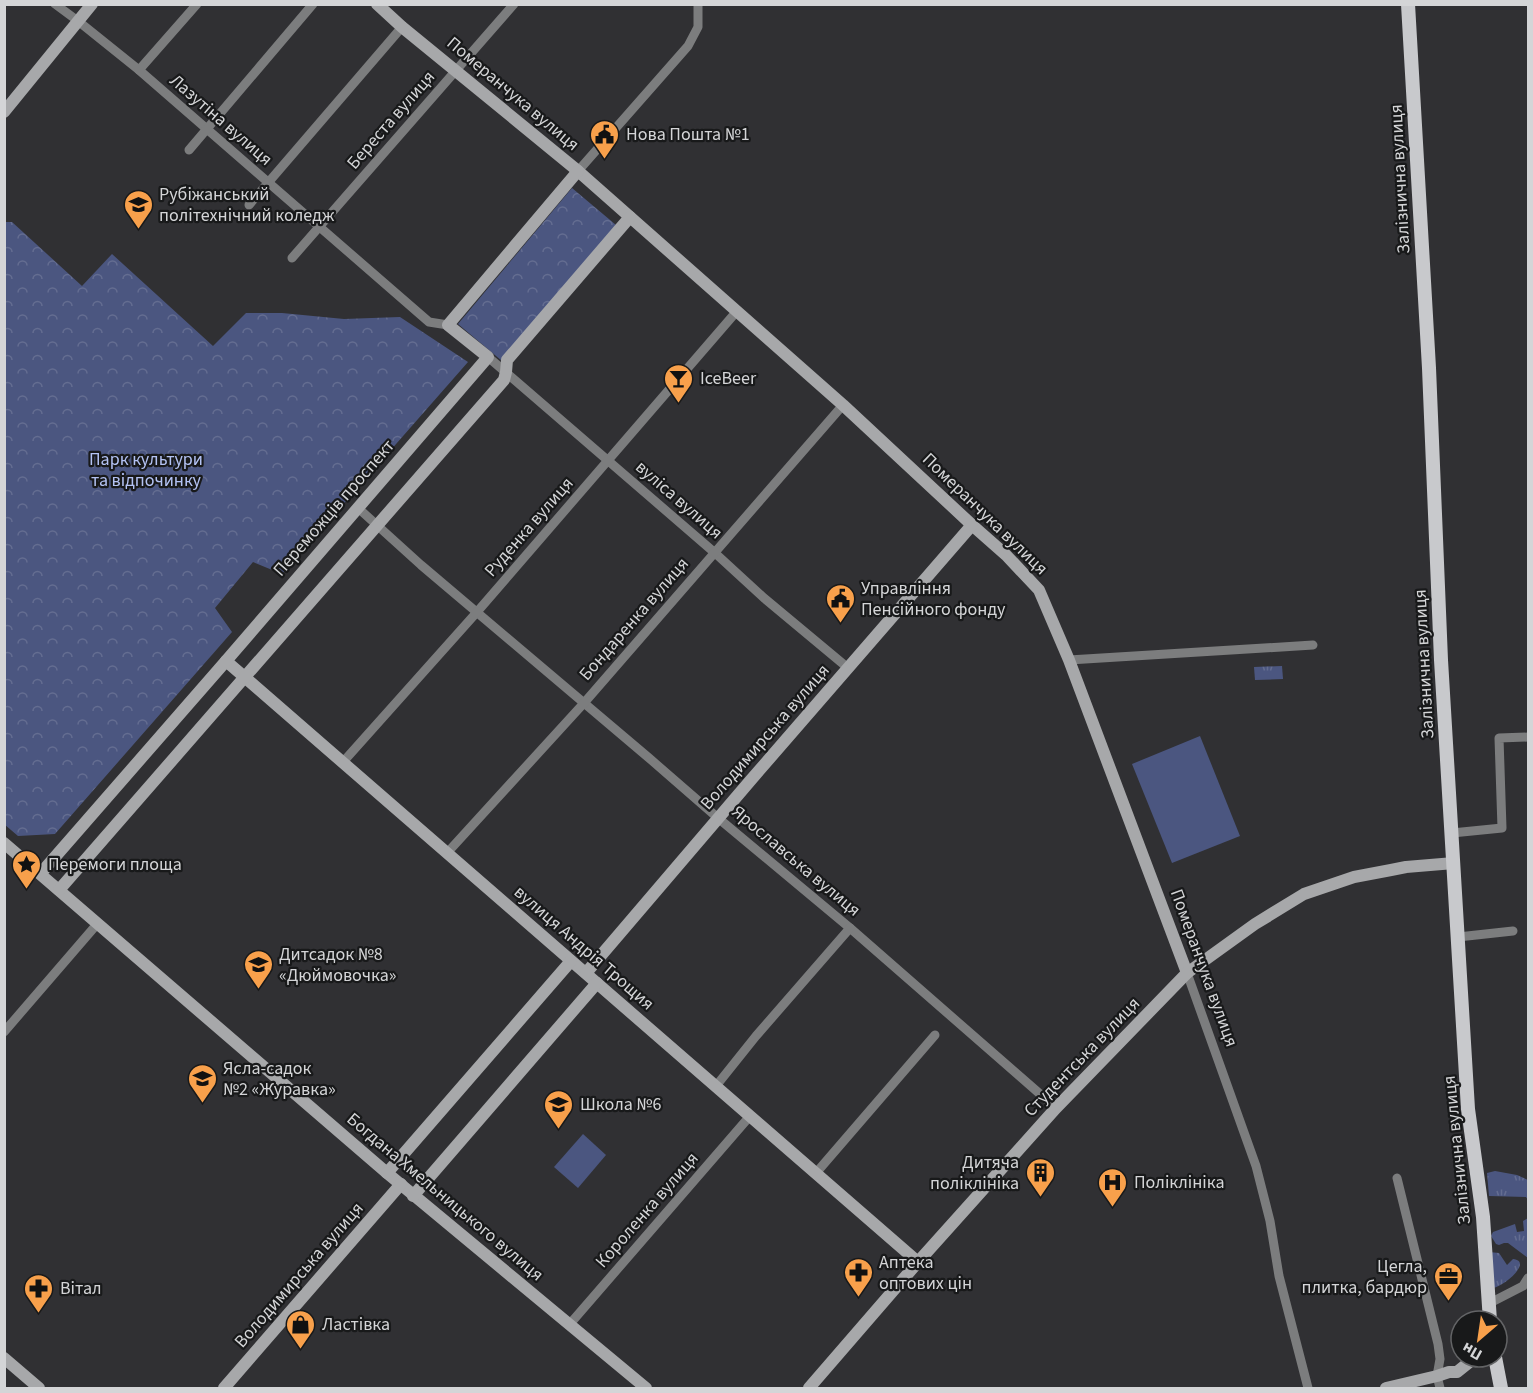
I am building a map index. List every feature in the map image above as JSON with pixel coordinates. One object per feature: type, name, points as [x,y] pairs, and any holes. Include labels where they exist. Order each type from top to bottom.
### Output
[{"type":"main road","name":"Залізнична вулиця","points":[[1408,4],[1429,368],[1441,660],[1468,1109],[1483,1217],[1489,1309]]},
{"type":"main road","points":[[1497,1369],[1501,1389]]},
{"type":"street","name":"Лазутіна вулиця","points":[[55,4],[138,70],[429,322],[448,325]]},
{"type":"street","points":[[4,112],[92,4]]},
{"type":"street","points":[[138,70],[197,4]]},
{"type":"street","points":[[189,150],[313,4]]},
{"type":"street","name":"Померанчука вулиця","points":[[377,4],[578,171],[737,311],[1006,555],[1039,590],[1069,660],[1187,973],[1256,1166],[1270,1221],[1279,1276],[1308,1389]]},
{"type":"street","name":"Береста вулиця","points":[[292,258],[514,4]]},
{"type":"street","points":[[489,357],[448,325],[578,171],[688,46],[698,27],[698,4]]},
{"type":"street","points":[[249,205],[402,27]]},
{"type":"street","points":[[59,890],[504,380],[507,360],[630,217]]},
{"type":"street","name":"Руденка вулиця","points":[[343,762],[477,612],[737,311]]},
{"type":"street","name":"вуліса вулиця","points":[[489,357],[764,598],[848,668]]},
{"type":"street","name":"Переможців проспект","points":[[41,873],[489,357]]},
{"type":"street","name":"Бондаренка вулиця","points":[[447,853],[584,703],[843,405]]},
{"type":"street","name":"Ярославська вулиця","points":[[358,508],[421,565],[717,818],[850,928],[1056,1108]]},
{"type":"street","name":"Володимирська вулиця","points":[[586,973],[717,818],[972,525]]},
{"type":"street","points":[[1069,660],[1313,645]]},
{"type":"street","name":"вулиця Андрія Трощия","points":[[226,661],[918,1262]]},
{"type":"street","points":[[1452,833],[1502,828],[1499,738],[1528,737]]},
{"type":"street","name":"Богдана Хмельницького вулиця","points":[[4,843],[413,1196],[646,1389]]},
{"type":"street","name":"Студентська вулиця","points":[[809,1389],[918,1262],[1056,1108],[1187,973],[1255,924],[1304,894],[1354,877],[1406,867],[1454,863]]},
{"type":"street","points":[[4,1032],[98,923]]},
{"type":"street","points":[[716,1086],[756,1036],[850,928]]},
{"type":"street","points":[[1458,937],[1513,931]]},
{"type":"street","points":[[387,1173],[571,961]]},
{"type":"street","points":[[413,1196],[597,983]]},
{"type":"street","points":[[816,1173],[935,1035]]},
{"type":"street","name":"Короленка вулиця","points":[[569,1324],[750,1116]]},
{"type":"street","points":[[1397,1178],[1438,1344],[1440,1359],[1438,1382]]},
{"type":"street","name":"Володимирська вулиця","points":[[224,1389],[401,1184]]},
{"type":"street","points":[[1488,1304],[1527,1285]]},
{"type":"street","points":[[4,1358],[39,1389]]},
{"type":"street","points":[[1386,1389],[1438,1382],[1449,1372],[1457,1372],[1461,1369]]},
{"type":"green space","points":[[572,188],[616,225],[502,361],[458,324]]},
{"type":"green space","name":"Парк культури та відпочинку","points":[[5,222],[12,222],[82,286],[112,254],[213,346],[246,313],[282,313],[344,319],[400,317],[468,362],[282,574],[253,562],[215,608],[232,632],[55,834],[18,836],[4,824]]},
{"type":"green space","points":[[1282,666],[1283,679],[1255,680],[1254,667]]},
{"type":"green space","points":[[1200,736],[1240,836],[1172,863],[1132,764]]},
{"type":"green space","points":[[583,1134],[606,1155],[578,1188],[554,1167]]},
{"type":"green space","points":[[1495,1171],[1517,1175],[1528,1180],[1528,1200],[1526,1197],[1489,1196],[1487,1173]]},
{"type":"green space","points":[[1528,1218],[1528,1258],[1508,1243],[1496,1244],[1491,1236],[1493,1232],[1515,1224],[1517,1232],[1524,1231],[1523,1221]]},
{"type":"green space","points":[[1489,1252],[1499,1253],[1507,1265],[1513,1259],[1520,1264],[1515,1274],[1493,1288]]},
{"type":"place","name":"Нова Пошта №1","points":[[605,160]]},
{"type":"place","name":"Рубіжанський політехнічний коледж","points":[[138,230]]},
{"type":"place","name":"IceBeer","points":[[679,404]]},
{"type":"place","name":"Управління Пенсійного фонду","points":[[840,624]]},
{"type":"place","name":"Перемоги площа","points":[[27,890]]},
{"type":"place","name":"Дитсадок №8 «Дюймовочка»","points":[[258,990]]},
{"type":"place","name":"Ясла-садок №2 «Журавка»","points":[[202,1104]]},
{"type":"place","name":"Школа №6","points":[[559,1130]]},
{"type":"place","name":"Дитяча поліклініка","points":[[1040,1198]]},
{"type":"place","name":"Поліклініка","points":[[1113,1208]]},
{"type":"place","name":"Аптека оптових цін","points":[[858,1298]]},
{"type":"place","name":"Цегла, плитка, бардюр","points":[[1448,1302]]},
{"type":"place","name":"Вітал","points":[[39,1314]]},
{"type":"place","name":"Ластівка","points":[[301,1350]]}]
